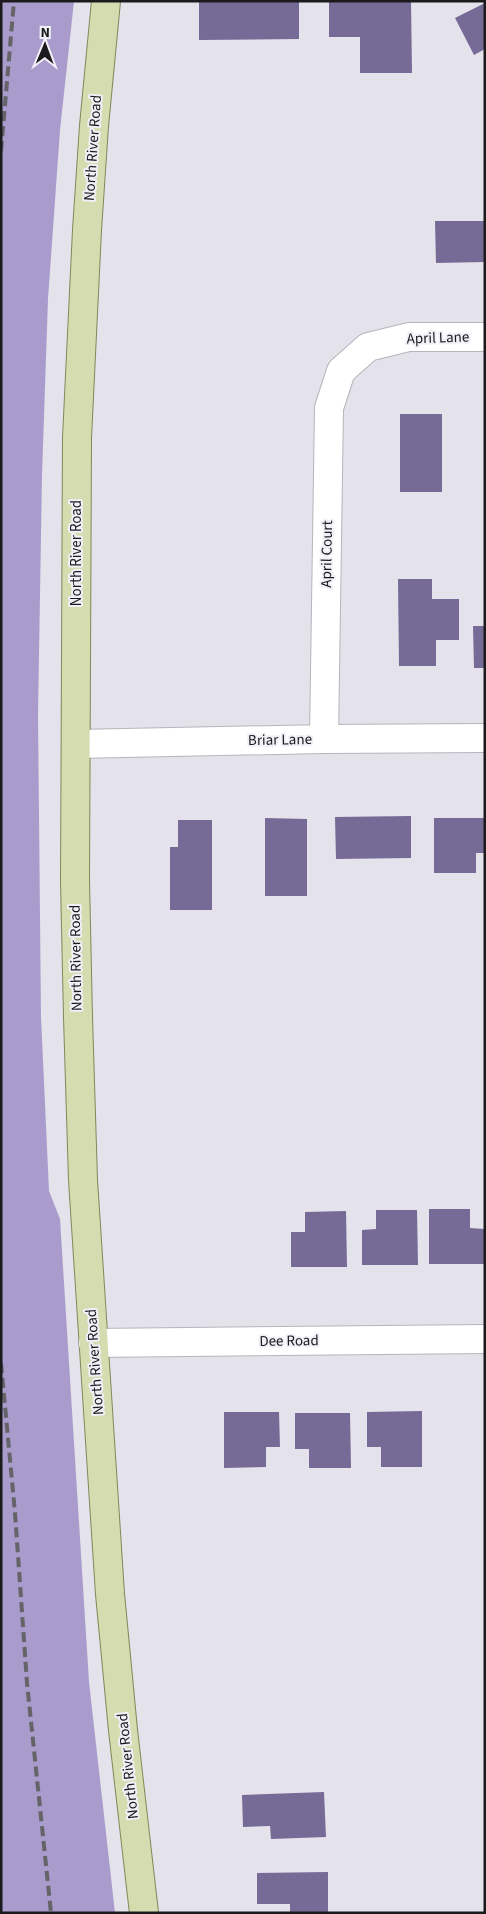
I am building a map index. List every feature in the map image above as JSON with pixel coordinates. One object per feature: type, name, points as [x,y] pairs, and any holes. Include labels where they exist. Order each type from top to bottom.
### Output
[{"type":"main road","name":"North River Road","points":[[106,1],[94,126],[87,230],[77,438],[75,881],[83,1180],[93,1343],[110,1594],[124,1740],[144,1913]]},
{"type":"street","name":"April Lane","points":[[341,371],[368,347],[409,337],[485,337]]},
{"type":"street","name":"April Court","points":[[324,739],[329,408],[341,371]]},
{"type":"street","name":"Briar Lane","points":[[76,744],[485,738]]},
{"type":"street","name":"Dee Road","points":[[93,1343],[485,1339]]},
{"type":"shaded area","points":[[1,1],[74,1],[60,130],[48,299],[42,475],[38,715],[41,1017],[49,1191],[60,1219],[89,1682],[115,1913],[1,1913]]},
{"type":"building","points":[[199,1],[299,1],[299,39],[199,40]]},
{"type":"building","points":[[329,1],[411,1],[412,73],[360,73],[360,37],[329,37]]},
{"type":"building","points":[[485,3],[485,49],[474,55],[455,18]]},
{"type":"building","points":[[435,221],[485,221],[485,262],[436,263]]},
{"type":"building","points":[[400,414],[442,414],[442,492],[400,492]]},
{"type":"building","points":[[398,579],[432,579],[432,599],[459,599],[459,640],[436,640],[436,666],[399,666]]},
{"type":"building","points":[[473,626],[485,626],[485,668],[474,668]]},
{"type":"building","points":[[411,816],[411,858],[336,859],[335,817]]},
{"type":"building","points":[[265,818],[307,819],[307,896],[265,896]]},
{"type":"building","points":[[434,818],[485,818],[485,853],[476,853],[476,873],[434,873]]},
{"type":"building","points":[[178,820],[212,820],[212,910],[170,910],[170,847],[178,847]]},
{"type":"building","points":[[429,1209],[470,1209],[470,1228],[484,1229],[484,1264],[429,1264]]},
{"type":"building","points":[[376,1210],[417,1210],[418,1265],[362,1265],[362,1230],[376,1229]]},
{"type":"building","points":[[346,1211],[347,1267],[291,1267],[291,1232],[305,1232],[305,1212]]},
{"type":"building","points":[[422,1411],[422,1467],[381,1467],[381,1447],[367,1447],[367,1412]]},
{"type":"building","points":[[224,1412],[279,1412],[280,1447],[266,1447],[266,1467],[224,1468]]},
{"type":"building","points":[[295,1413],[350,1413],[351,1468],[309,1468],[309,1449],[295,1449]]},
{"type":"building","points":[[324,1792],[326,1837],[271,1839],[270,1826],[243,1827],[242,1795]]},
{"type":"building","points":[[328,1872],[328,1913],[290,1913],[290,1904],[257,1904],[257,1873]]},
{"type":"railway","points":[[1,151],[14,1]]},
{"type":"railway","points":[[1,1363],[15,1513],[27,1683],[51,1913]]}]
